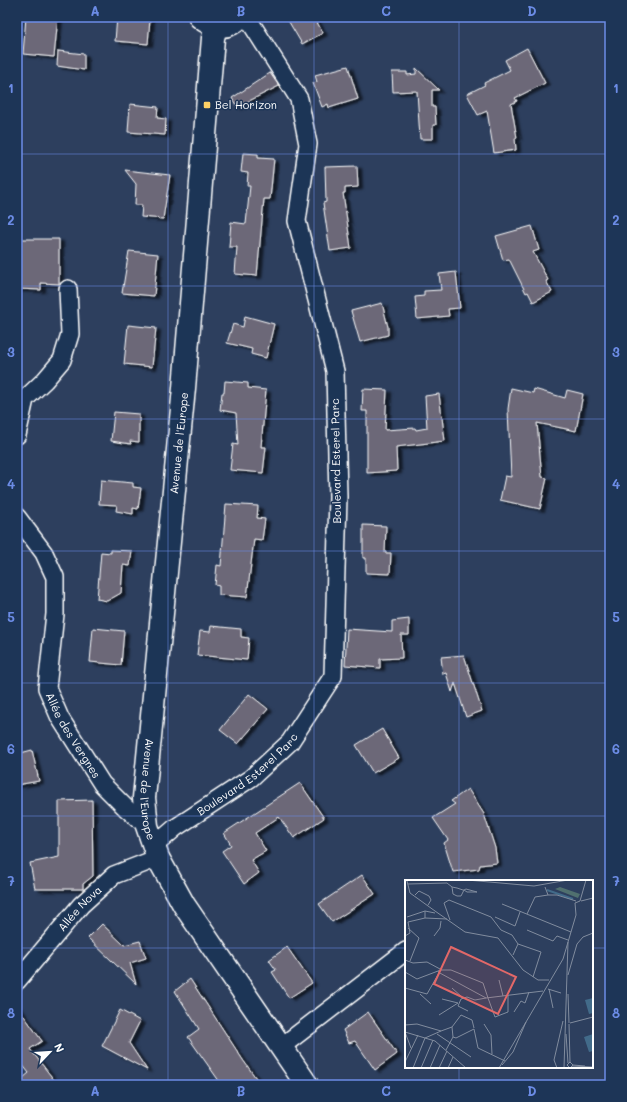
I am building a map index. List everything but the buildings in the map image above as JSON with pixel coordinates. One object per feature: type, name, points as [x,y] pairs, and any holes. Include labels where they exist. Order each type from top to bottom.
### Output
[{"type":"street","points":[[208,21],[232,24],[240,17]]},
{"type":"street","name":"Boulevard Esterel Parc","points":[[156,852],[175,828],[251,778],[290,742],[334,676],[338,497],[335,371],[297,221],[308,144],[299,99],[247,17]]},
{"type":"street","name":"Avenue de l'Europe","points":[[156,852],[147,826],[144,798],[184,388],[213,38],[208,21]]},
{"type":"street","points":[[17,435],[25,399],[45,380],[62,360],[70,334],[68,289]]},
{"type":"street","name":"Allée des Vergnes","points":[[17,517],[44,553],[55,577],[55,614],[46,688],[60,718],[102,784],[127,810],[147,826]]},
{"type":"street","points":[[156,852],[184,905],[307,1085]]},
{"type":"street","name":"Allée Nova","points":[[17,981],[81,905],[114,875],[156,852]]},
{"type":"street","points":[[281,1047],[405,952]]},
{"type":"place","name":"Bel Horizon","points":[[207,105]]}]
